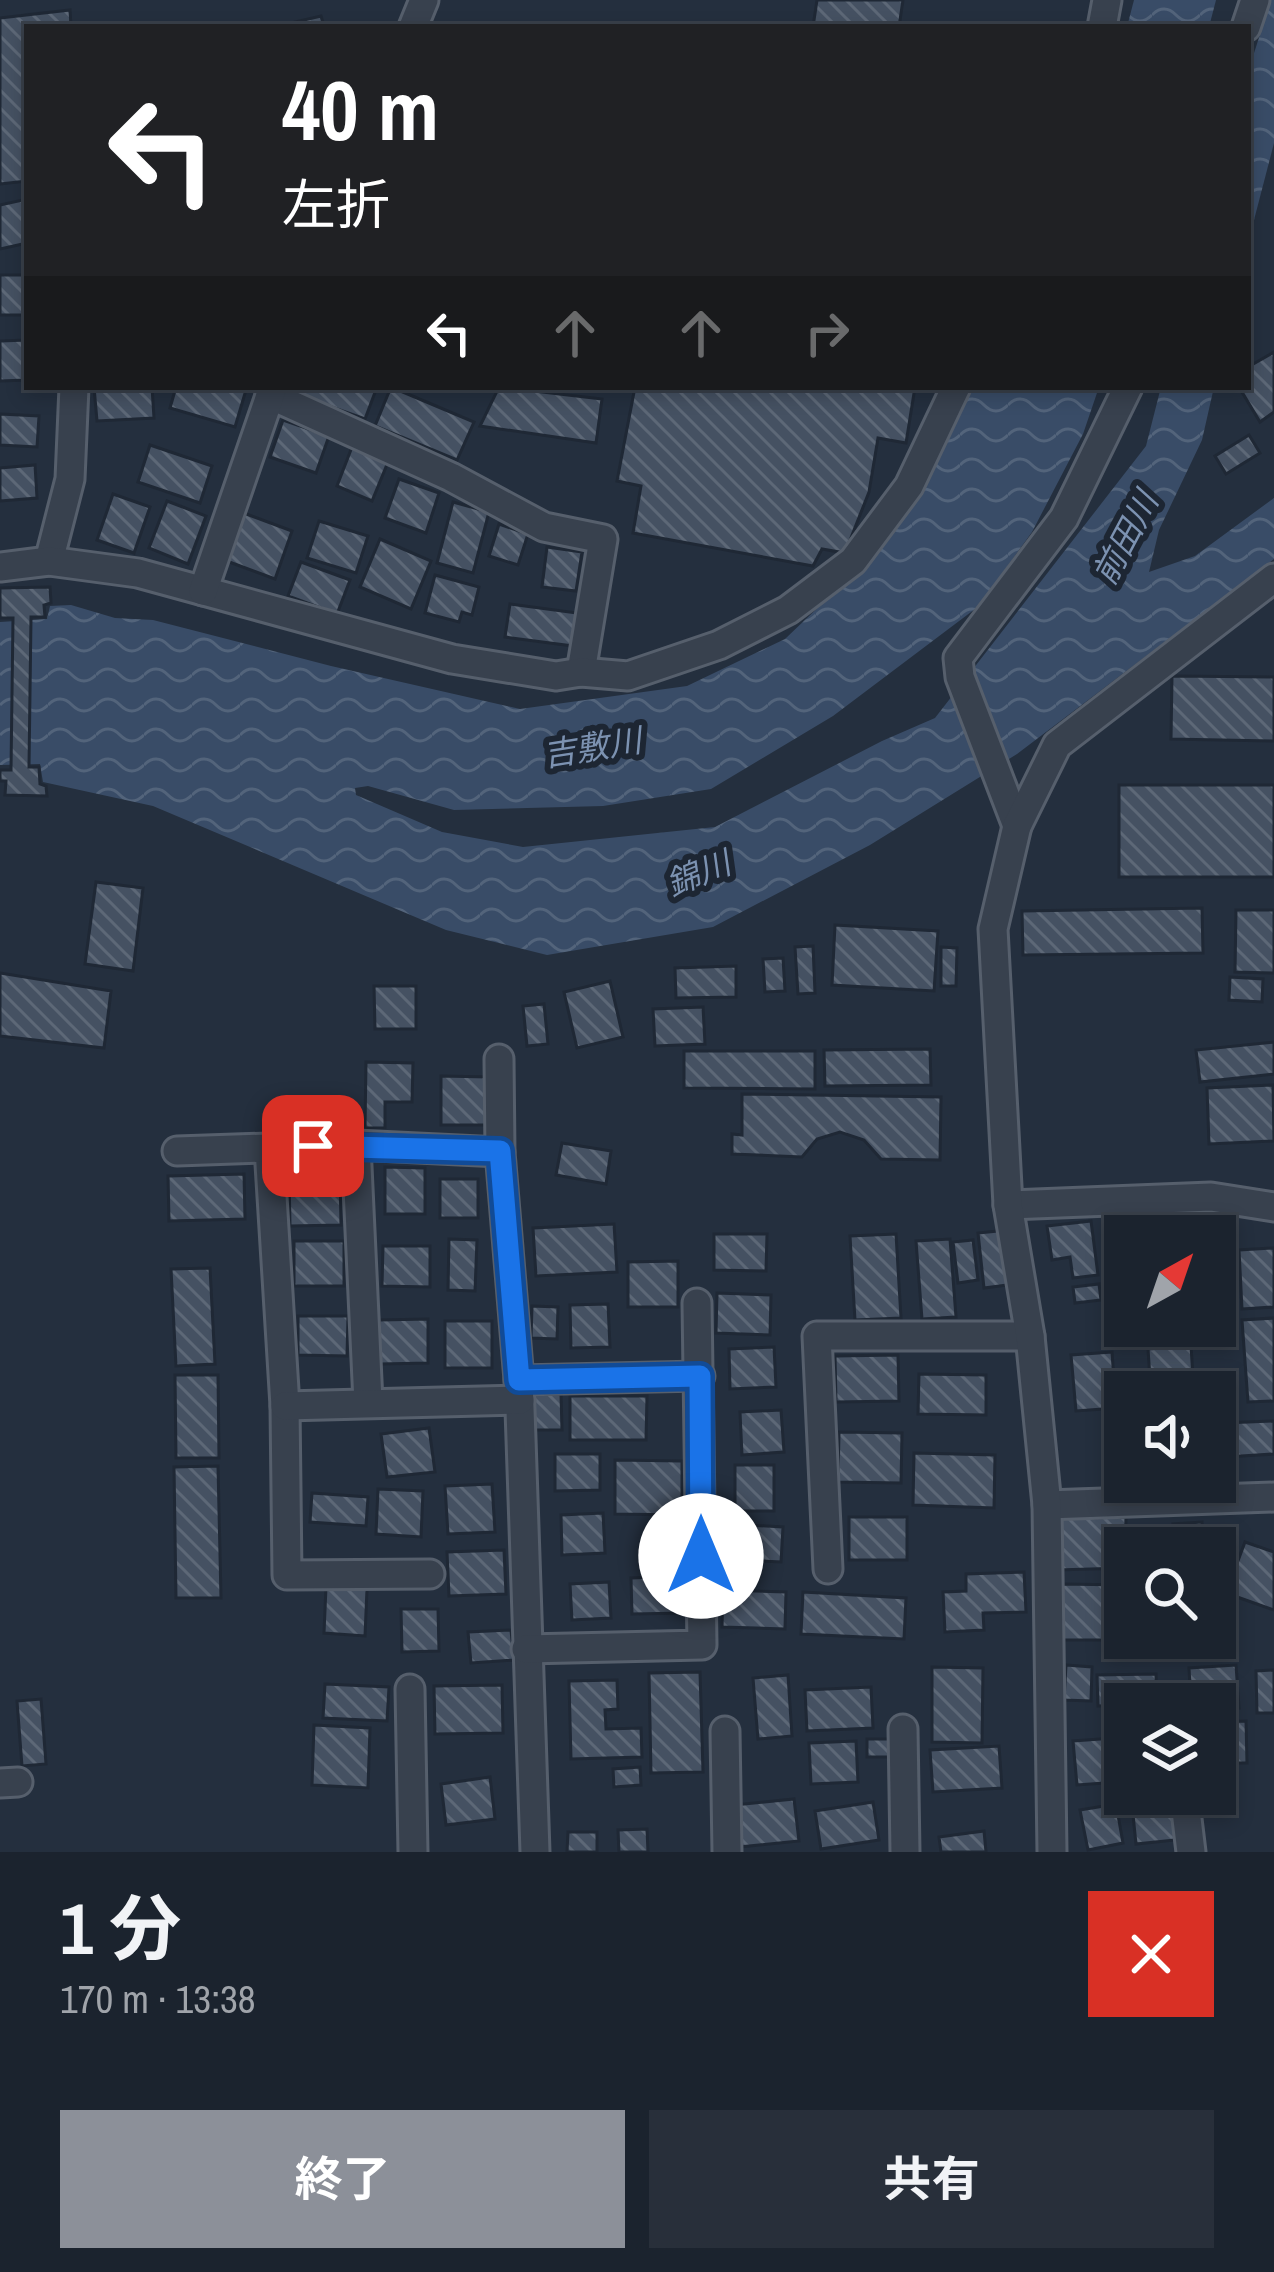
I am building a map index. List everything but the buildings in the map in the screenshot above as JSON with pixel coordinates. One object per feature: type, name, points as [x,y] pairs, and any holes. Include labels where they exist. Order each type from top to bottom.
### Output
[{"type":"street","points":[[49,561],[70,479],[74,390]]},
{"type":"street","points":[[0,567],[49,561],[138,573],[452,659],[556,676],[581,672],[628,676],[719,645],[788,610],[854,561],[909,486],[955,390]]},
{"type":"street","points":[[1017,826],[960,677],[958,658],[1064,518],[1128,390]]},
{"type":"street","points":[[203,591],[272,391],[544,527],[604,539],[581,672]]},
{"type":"street","points":[[1052,1852],[1047,1505],[1030,1336],[1008,1205],[993,929],[1017,826],[1057,746],[1274,578]]},
{"type":"street","points":[[499,1059],[500,1151],[519,1390],[535,1852]]},
{"type":"street","points":[[177,1151],[356,1145],[500,1151]]},
{"type":"street","points":[[356,1145],[368,1402]]},
{"type":"street","points":[[269,1148],[284,1406],[287,1574],[430,1574]]},
{"type":"street","points":[[1008,1205],[1210,1197],[1274,1207]]},
{"type":"street","points":[[526,1649],[702,1646],[698,1303]]},
{"type":"street","points":[[828,1569],[817,1336],[1030,1336]]},
{"type":"street","points":[[284,1406],[700,1376]]},
{"type":"street","points":[[1047,1505],[1274,1497]]},
{"type":"street","points":[[410,1689],[413,1852]]},
{"type":"street","points":[[903,1729],[905,1852]]},
{"type":"street","points":[[725,1731],[727,1852]]},
{"type":"street","points":[[1187,1815],[1191,1852]]},
{"type":"water","points":[[1134,0],[1216,0],[1210,24],[1128,24]]},
{"type":"water","points":[[1274,0],[1274,143],[1251,231],[1251,63]]},
{"type":"water","points":[[972,390],[1098,390],[1083,434],[1032,532],[979,606],[833,716],[711,789],[603,806],[454,810],[368,786],[355,788],[356,795],[442,832],[523,847],[715,827],[935,718],[1146,446],[1160,390],[1213,390],[1202,440],[1159,530],[1149,572],[1195,556],[1274,498],[1274,559],[1017,754],[870,845],[713,927],[547,955],[446,930],[153,806],[43,782],[40,764],[0,765],[0,622],[47,619],[50,606],[71,605],[115,618],[153,620],[520,709],[687,686],[785,639],[850,577],[935,462]]},
{"type":"route","points":[[313,1146],[500,1151],[519,1380],[700,1376],[701,1556]]},
{"type":"water label","name":"前田川","points":[[1125,538]]},
{"type":"water label","name":"吉敷川","points":[[592,747]]},
{"type":"water label","name":"錦川","points":[[698,873]]}]
